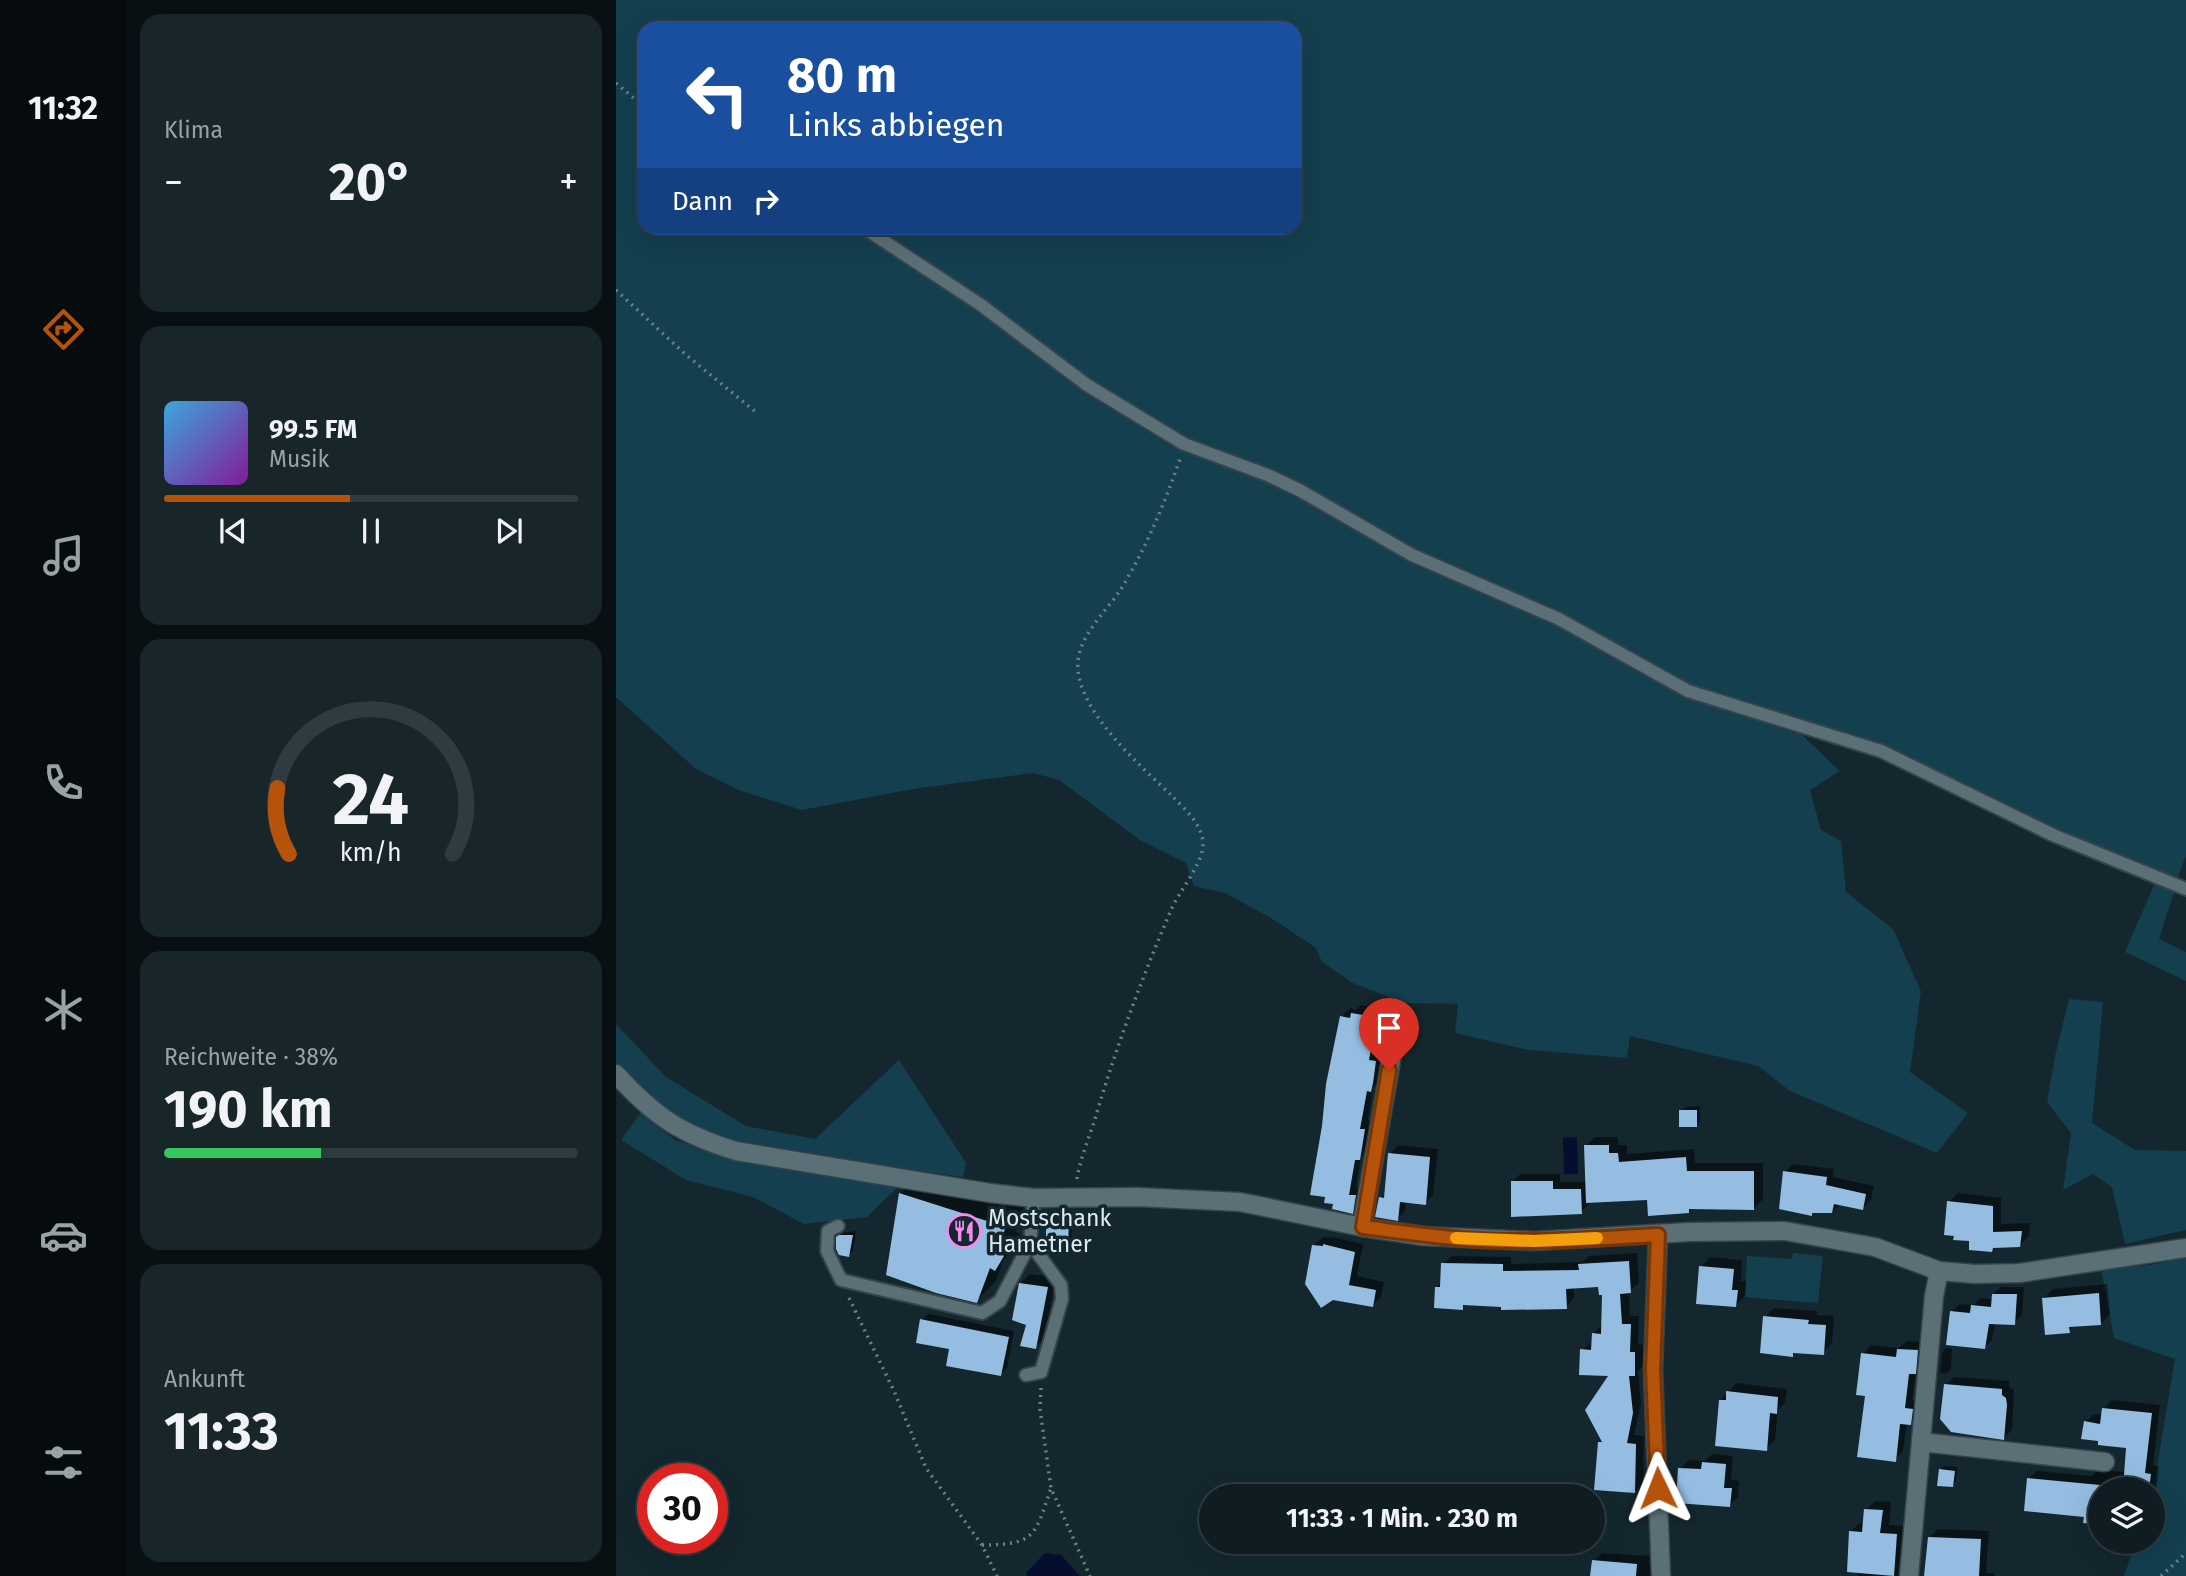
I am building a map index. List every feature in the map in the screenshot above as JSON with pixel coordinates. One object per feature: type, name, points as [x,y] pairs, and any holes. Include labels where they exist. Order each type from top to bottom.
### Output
[{"type":"street","points":[[1363,1227],[1399,1015]]},
{"type":"street","points":[[616,1074],[648,1108],[671,1125],[705,1141],[736,1151],[1034,1198],[1161,1198],[1240,1202],[1363,1227],[1423,1236],[1481,1240],[1534,1241],[1689,1232],[1785,1231],[1875,1247],[1939,1271],[1975,1275],[2020,1273],[2186,1248]]},
{"type":"street","points":[[1658,1235],[1653,1370],[1661,1576]]},
{"type":"street","points":[[1909,1576],[1934,1296],[1939,1271]]},
{"type":"street","points":[[1921,1442],[2105,1462]]},
{"type":"lane","points":[[875,235],[981,305],[1087,384],[1184,444],[1270,476],[1301,491],[1412,555],[1559,619],[1688,691],[1881,751],[2053,835],[2186,890]]},
{"type":"lane","points":[[838,1226],[828,1231],[827,1251],[841,1280],[982,1313],[1000,1301],[1030,1243],[1034,1198]]},
{"type":"lane","points":[[1026,1375],[1041,1372],[1062,1299],[1061,1285],[1030,1243]]},
{"type":"path","points":[[616,83],[637,101]]},
{"type":"path","points":[[616,290],[685,354],[757,413]]},
{"type":"path","points":[[1075,1199],[1078,1173],[1135,997],[1175,901],[1201,855],[1203,842],[1188,812],[1111,733],[1088,701],[1078,678],[1084,639],[1119,590],[1145,545],[1157,521],[1184,444]]},
{"type":"path","points":[[841,1280],[894,1391],[926,1468],[982,1545],[997,1576]]},
{"type":"path","points":[[1041,1372],[1040,1409],[1051,1488],[1090,1576]]},
{"type":"path","points":[[982,1545],[1012,1545],[1028,1538],[1041,1520],[1051,1488]]},
{"type":"path","points":[[2161,1576],[2186,1553]]},
{"type":"shaded area","points":[[616,0],[2186,0],[2186,855],[2175,885],[1806,724],[1804,737],[1840,771],[1810,790],[1821,830],[1841,841],[1846,892],[1893,929],[1921,991],[1910,1072],[1968,1113],[1937,1153],[1790,1091],[1758,1066],[1630,1036],[1627,1058],[1528,1050],[1455,1033],[1458,1004],[1404,1003],[1353,983],[1322,962],[1316,948],[1271,918],[1225,893],[1194,886],[1186,863],[1140,840],[1059,780],[1033,773],[913,789],[802,810],[741,791],[696,769],[616,697]]},
{"type":"shaded area","points":[[2154,885],[2174,892],[2159,939],[2186,952],[2186,981],[2125,952]]},
{"type":"shaded area","points":[[2069,999],[2103,1002],[2092,1123],[2135,1150],[2186,1151],[2186,1230],[2125,1244],[2112,1187],[2093,1174],[2063,1190],[2071,1133],[2047,1102]]},
{"type":"shaded area","points":[[616,1024],[666,1077],[746,1126],[815,1139],[899,1060],[966,1163],[963,1177],[736,1145],[678,1122],[641,1090],[616,1063]]},
{"type":"shaded area","points":[[641,1113],[675,1140],[729,1157],[902,1183],[867,1217],[804,1224],[753,1197],[686,1180],[621,1140]]},
{"type":"shaded area","points":[[1577,1137],[1578,1174],[1564,1174],[1563,1138]]},
{"type":"shaded area","points":[[1793,1253],[1823,1256],[1818,1303],[1745,1297],[1747,1256],[1792,1259]]},
{"type":"shaded area","points":[[2186,1257],[2186,1576],[2124,1576],[2132,1554],[2165,1554],[2165,1477],[2155,1477],[2175,1359],[2114,1338],[2101,1269],[2150,1265]]},
{"type":"shaded area","points":[[1045,1553],[1061,1555],[1080,1576],[1027,1576],[1027,1572]]},
{"type":"building","points":[[1351,1013],[1375,1017],[1376,1023],[1369,1060],[1376,1061],[1373,1083],[1371,1092],[1367,1091],[1360,1129],[1365,1129],[1360,1160],[1355,1160],[1349,1195],[1356,1195],[1353,1214],[1332,1209],[1333,1204],[1324,1203],[1325,1197],[1310,1195],[1326,1084],[1340,1016],[1350,1018]]},
{"type":"building","points":[[1679,1110],[1697,1110],[1697,1127],[1679,1127]]},
{"type":"building","points":[[1584,1145],[1609,1145],[1609,1153],[1618,1153],[1619,1162],[1686,1157],[1687,1171],[1754,1171],[1754,1210],[1689,1209],[1689,1213],[1648,1216],[1647,1200],[1586,1203]]},
{"type":"building","points":[[1388,1153],[1430,1157],[1426,1205],[1400,1202],[1398,1221],[1375,1217],[1379,1197],[1384,1198]]},
{"type":"building","points":[[1783,1171],[1827,1177],[1826,1185],[1866,1194],[1863,1210],[1834,1204],[1832,1213],[1812,1213],[1812,1216],[1779,1209]]},
{"type":"building","points":[[1511,1181],[1553,1181],[1553,1189],[1581,1189],[1582,1214],[1511,1217]]},
{"type":"building","points":[[899,1193],[1006,1227],[996,1251],[1004,1256],[995,1271],[990,1268],[977,1303],[936,1293],[886,1275]]},
{"type":"building","points":[[1947,1201],[1993,1206],[1993,1232],[2022,1231],[2020,1247],[1993,1248],[1992,1252],[1969,1250],[1969,1241],[1953,1240],[1954,1236],[1944,1235]]},
{"type":"building","points":[[1046,1223],[1069,1223],[1068,1243],[1046,1242]]},
{"type":"building","points":[[853,1235],[849,1257],[839,1255],[836,1249],[836,1237]]},
{"type":"building","points":[[1323,1244],[1355,1252],[1349,1285],[1376,1290],[1373,1307],[1333,1300],[1321,1308],[1305,1284],[1312,1245]]},
{"type":"building","points":[[1629,1261],[1631,1293],[1620,1294],[1622,1324],[1631,1324],[1630,1352],[1635,1352],[1635,1376],[1629,1376],[1633,1413],[1627,1443],[1636,1444],[1635,1493],[1605,1491],[1605,1484],[1594,1484],[1598,1442],[1602,1442],[1585,1410],[1608,1376],[1579,1375],[1580,1349],[1591,1350],[1592,1333],[1601,1334],[1602,1295],[1599,1295],[1598,1287],[1566,1289],[1567,1309],[1501,1310],[1501,1307],[1463,1305],[1463,1310],[1434,1308],[1435,1287],[1440,1287],[1441,1263],[1503,1264],[1503,1271],[1579,1270],[1578,1264]]},
{"type":"building","points":[[1699,1266],[1734,1269],[1732,1290],[1738,1290],[1736,1307],[1696,1304]]},
{"type":"building","points":[[1019,1283],[1048,1287],[1036,1349],[1020,1346],[1026,1325],[1012,1320]]},
{"type":"building","points":[[2099,1293],[2101,1325],[2069,1327],[2070,1333],[2045,1335],[2042,1298]]},
{"type":"building","points":[[1992,1294],[2017,1294],[2015,1325],[1989,1324],[1985,1349],[1946,1345],[1950,1311],[1970,1313],[1971,1305],[1991,1307]]},
{"type":"building","points":[[1763,1316],[1809,1320],[1808,1324],[1826,1325],[1824,1355],[1793,1353],[1793,1357],[1760,1353]]},
{"type":"building","points":[[920,1319],[1009,1337],[1001,1376],[946,1366],[949,1349],[916,1343]]},
{"type":"building","points":[[1897,1349],[1918,1350],[1916,1374],[1909,1374],[1905,1408],[1913,1409],[1911,1425],[1900,1424],[1896,1462],[1857,1457],[1865,1396],[1856,1395],[1861,1353],[1896,1357]]},
{"type":"building","points":[[1944,1384],[2002,1389],[2007,1405],[2004,1440],[1951,1432],[1940,1419]]},
{"type":"building","points":[[1726,1391],[1778,1397],[1777,1414],[1770,1413],[1767,1451],[1715,1446],[1719,1400],[1726,1400]]},
{"type":"building","points":[[2102,1408],[2152,1413],[2145,1473],[2151,1474],[2151,1477],[2124,1477],[2126,1448],[2098,1445],[2098,1441],[2081,1439],[2084,1421],[2100,1424]]},
{"type":"building","points":[[1702,1462],[1726,1464],[1724,1488],[1732,1488],[1730,1507],[1676,1503],[1678,1468],[1701,1469]]},
{"type":"building","points":[[1939,1469],[1955,1471],[1953,1487],[1937,1486]]},
{"type":"building","points":[[2027,1478],[2088,1484],[2088,1523],[2083,1523],[2084,1517],[2024,1511]]},
{"type":"building","points":[[1864,1509],[1883,1510],[1880,1533],[1897,1534],[1894,1576],[1847,1572],[1849,1531],[1862,1532]]},
{"type":"building","points":[[1928,1537],[1981,1539],[1979,1576],[1924,1576]]},
{"type":"building","points":[[1592,1560],[1637,1564],[1636,1576],[1590,1576]]},
{"type":"slow traffic","points":[[1456,1238],[1534,1241],[1597,1238]]},
{"type":"place","name":"Mostschank Hametner","points":[[964,1231]]},
{"type":"route","points":[[1389,1070],[1363,1227],[1423,1236],[1481,1240],[1534,1241],[1658,1235],[1653,1370],[1658,1488]]}]
